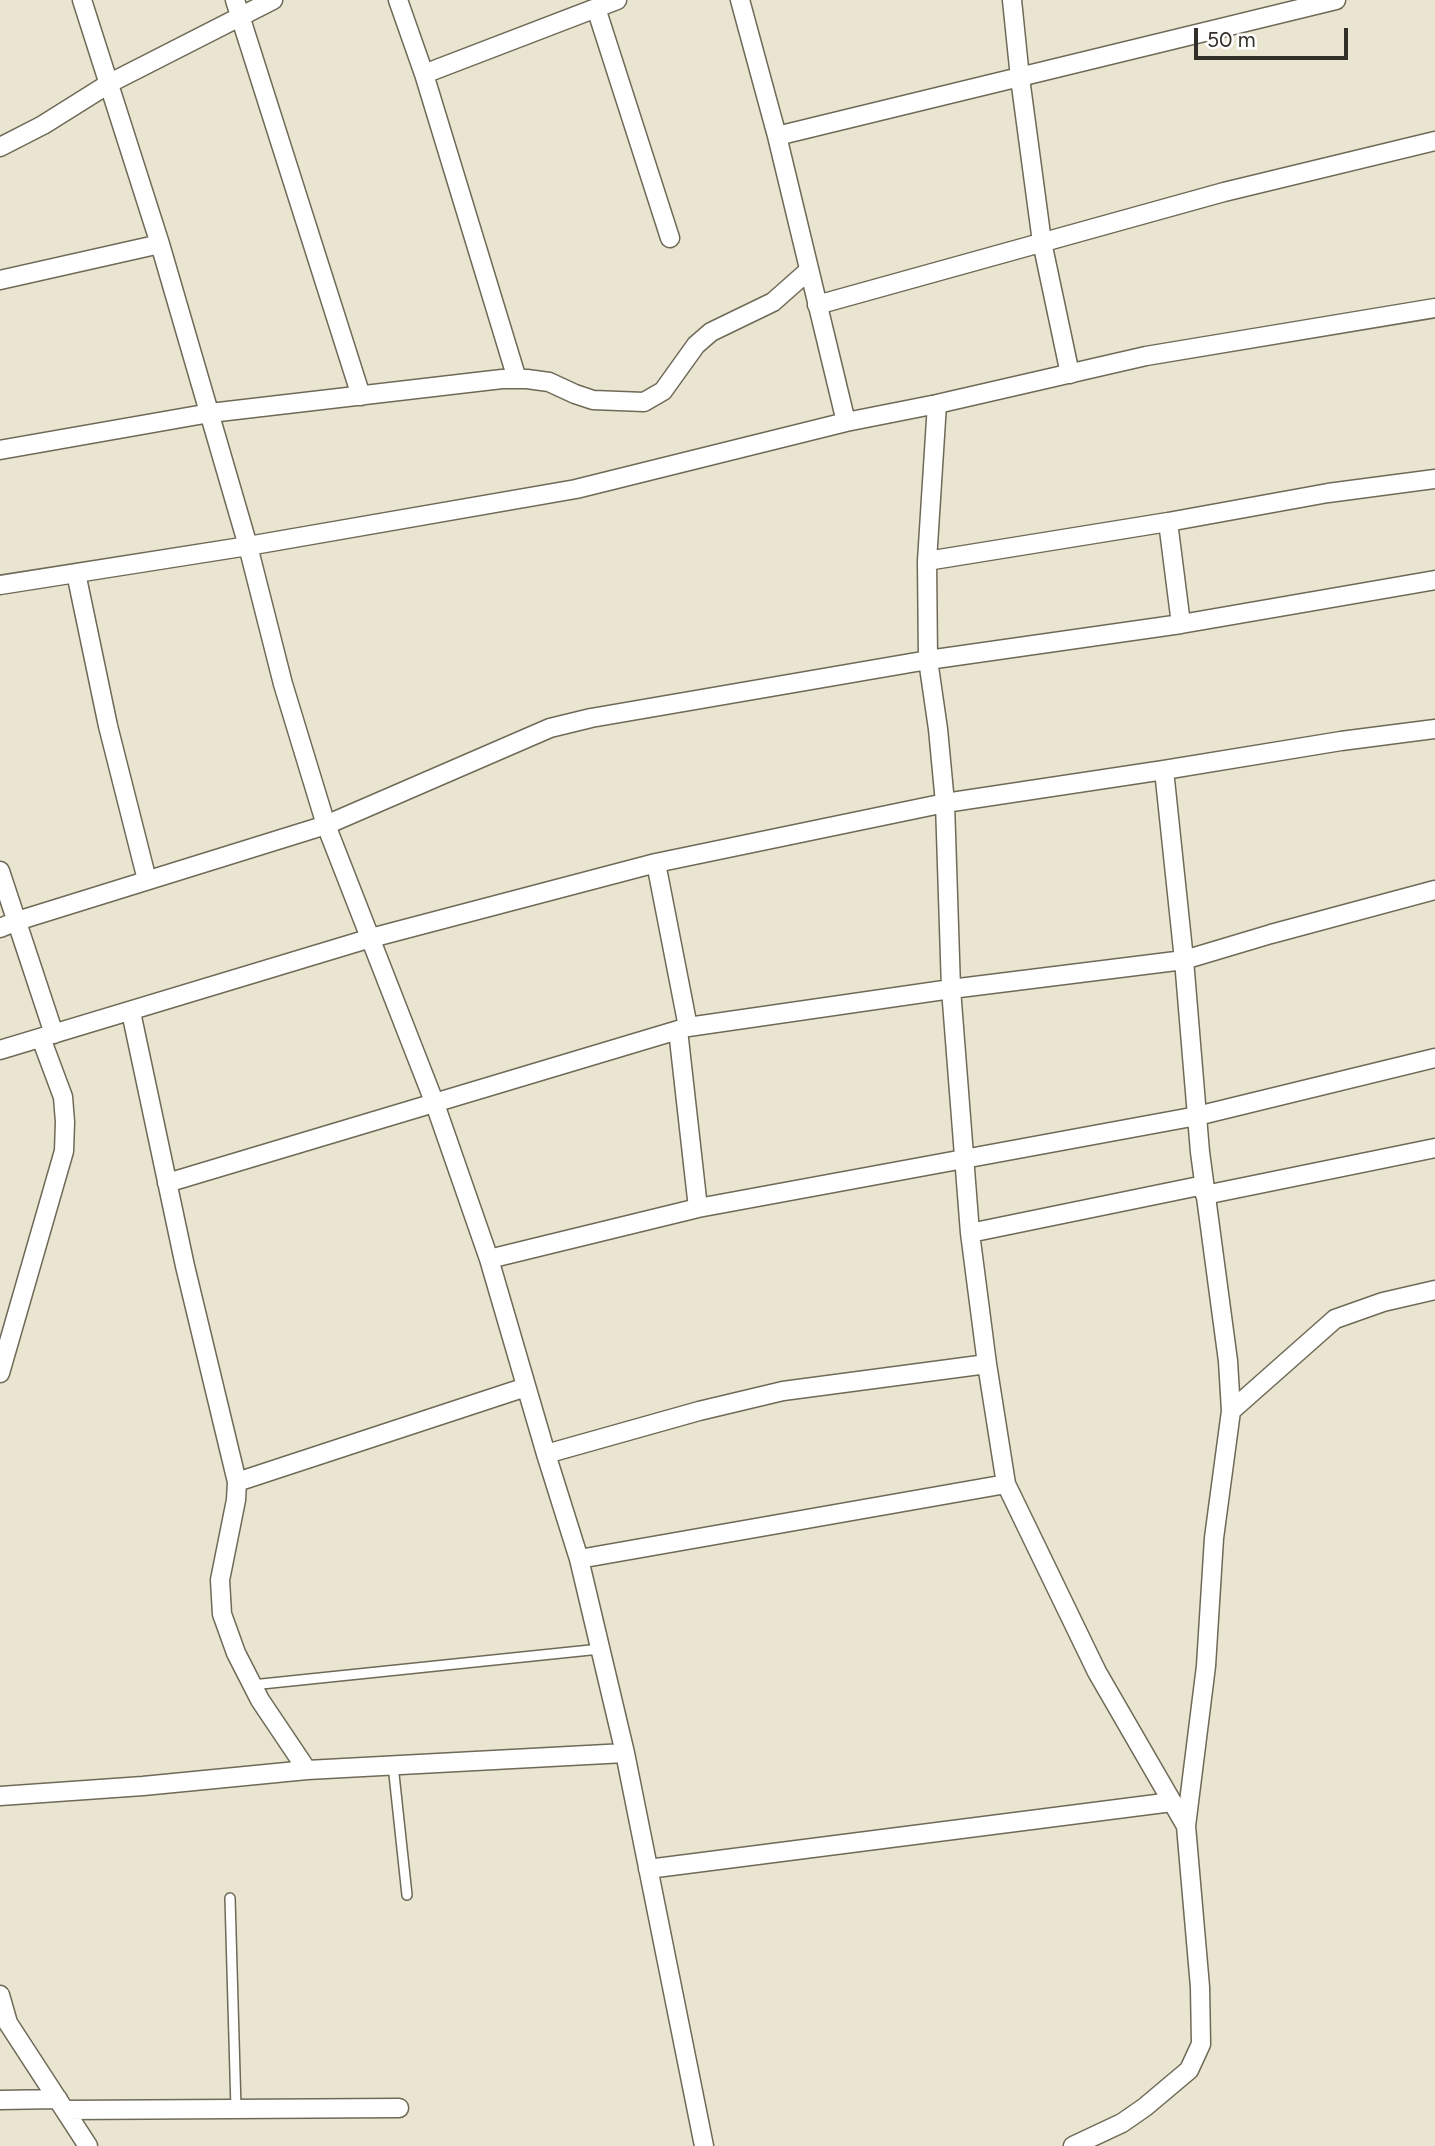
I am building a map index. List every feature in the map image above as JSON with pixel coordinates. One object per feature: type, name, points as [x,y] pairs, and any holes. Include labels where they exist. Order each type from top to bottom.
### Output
[{"type":"street","points":[[82,0],[160,244],[326,825],[435,1104],[489,1259],[579,1559],[625,1753],[704,2146]]},
{"type":"street","points":[[0,147],[43,125],[238,8],[273,0]]},
{"type":"street","points":[[398,0],[424,74],[517,379]]},
{"type":"street","points":[[424,74],[617,0]]},
{"type":"street","points":[[740,0],[777,136],[846,422]]},
{"type":"street","points":[[1012,0],[1042,242],[1070,374]]},
{"type":"street","points":[[777,136],[1336,0]]},
{"type":"street","points":[[238,8],[361,396]]},
{"type":"street","points":[[596,8],[670,237]]},
{"type":"street","points":[[817,305],[1224,192],[1435,141]]},
{"type":"street","points":[[0,280],[160,244]]},
{"type":"street","points":[[0,450],[209,413],[517,379],[549,382],[593,400],[644,402],[663,391],[696,345],[711,332],[773,302],[808,271]]},
{"type":"street","points":[[0,585],[248,546],[576,489],[846,422],[1146,356],[1435,308]]},
{"type":"street","points":[[937,404],[927,561],[928,660],[945,803],[951,989],[970,1233],[1006,1484],[1097,1672],[1186,1826]]},
{"type":"street","points":[[927,561],[1328,493],[1435,479]]},
{"type":"street","points":[[1168,522],[1181,624]]},
{"type":"street","points":[[76,573],[108,726],[147,880]]},
{"type":"street","points":[[0,928],[326,825],[550,729],[591,718],[928,660],[1181,624],[1435,580]]},
{"type":"street","points":[[0,1050],[371,938],[656,863],[945,803],[1341,741],[1435,729]]},
{"type":"street","points":[[1073,2146],[1122,2123],[1145,2108],[1189,2070],[1201,2045],[1200,1987],[1186,1826],[1206,1666],[1214,1538],[1231,1411],[1228,1361],[1197,1116],[1164,770]]},
{"type":"street","points":[[656,863],[683,1029],[698,1209]]},
{"type":"street","points":[[0,871],[17,921],[48,1036],[63,1097],[65,1122],[64,1151],[7,1324],[0,1373]]},
{"type":"street","points":[[167,1183],[683,1029],[951,989],[1184,960],[1283,930],[1435,890]]},
{"type":"street","points":[[131,1012],[185,1266],[237,1482],[220,1580],[222,1614],[236,1653],[260,1700],[307,1770]]},
{"type":"street","points":[[489,1259],[698,1209],[1197,1116],[1435,1058]]},
{"type":"street","points":[[970,1233],[1435,1148]]},
{"type":"street","points":[[1231,1411],[1335,1319],[1382,1303],[1435,1290]]},
{"type":"street","points":[[546,1454],[699,1411],[783,1391],[987,1364]]},
{"type":"street","points":[[237,1482],[526,1387]]},
{"type":"street","points":[[579,1559],[1006,1484]]},
{"type":"street","points":[[0,1796],[307,1770],[625,1753]]},
{"type":"street","points":[[648,1869],[1172,1802]]},
{"type":"street","points":[[0,1995],[8,2023],[88,2146]]},
{"type":"street","points":[[0,2100],[236,2109],[399,2108]]},
{"type":"lane","points":[[252,1685],[600,1649]]},
{"type":"lane","points":[[393,1765],[407,1895]]},
{"type":"lane","points":[[230,1898],[236,2109]]}]
